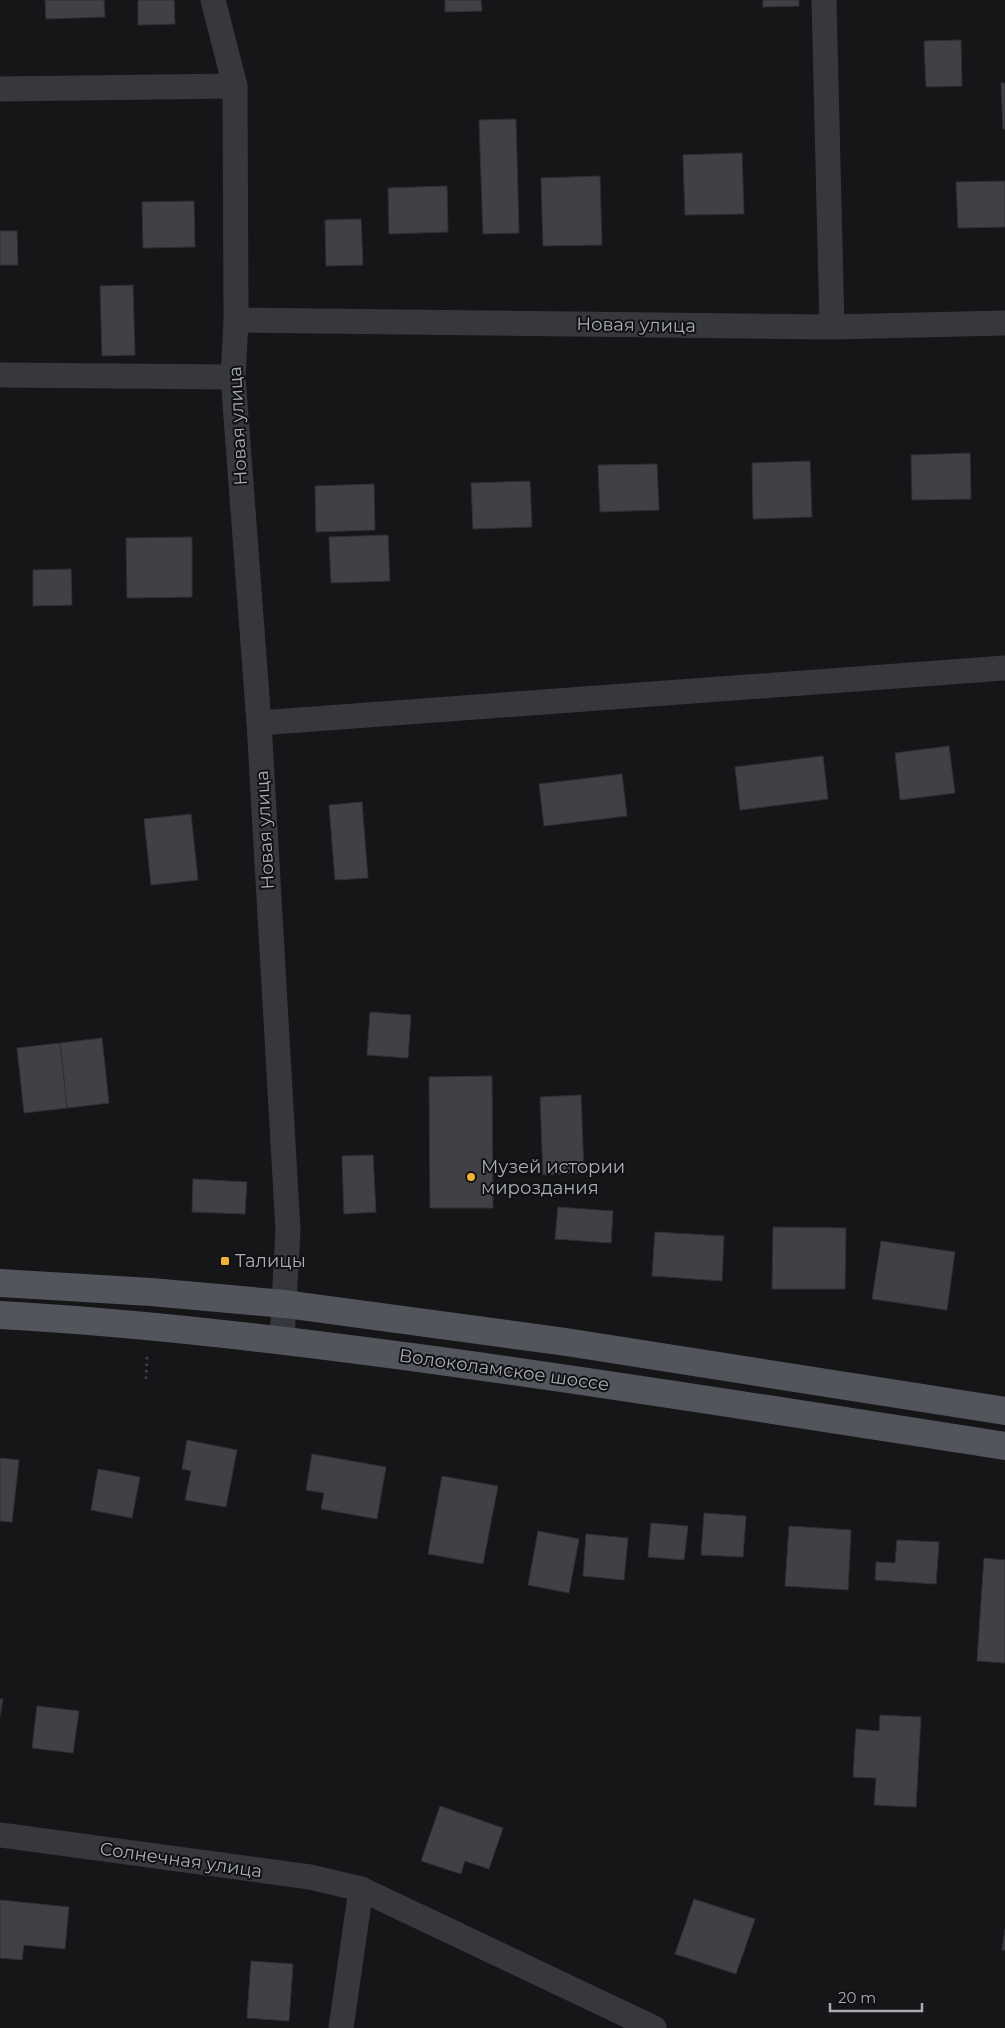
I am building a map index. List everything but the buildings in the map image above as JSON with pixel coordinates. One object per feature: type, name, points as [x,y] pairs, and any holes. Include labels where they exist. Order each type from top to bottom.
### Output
[{"type":"main road","name":"Волоколамское шоссе","points":[[0,1282],[151,1292],[285,1304],[566,1342],[1005,1411]]},
{"type":"main road","name":"Волоколамское шоссе","points":[[0,1315],[149,1326],[282,1340],[557,1376],[1005,1446]]},
{"type":"street","name":"Новая улица","points":[[213,0],[235,86],[236,320],[233,377],[259,723],[288,1230],[282,1340]]},
{"type":"street","points":[[824,0],[832,327]]},
{"type":"street","points":[[0,89],[235,86]]},
{"type":"street","name":"Новая улица","points":[[236,320],[832,327],[1005,322]]},
{"type":"street","points":[[0,374],[233,377]]},
{"type":"street","points":[[259,723],[1005,668]]},
{"type":"street","name":"Солнечная улица","points":[[0,1835],[310,1877],[361,1889],[654,2028]]},
{"type":"street","points":[[341,2028],[361,1889]]},
{"type":"path","points":[[146,1379],[148,1348]]},
{"type":"place","name":"Музей истории мироздания","points":[[471,1177]]},
{"type":"place","name":"Талицы","points":[[225,1261]]}]
